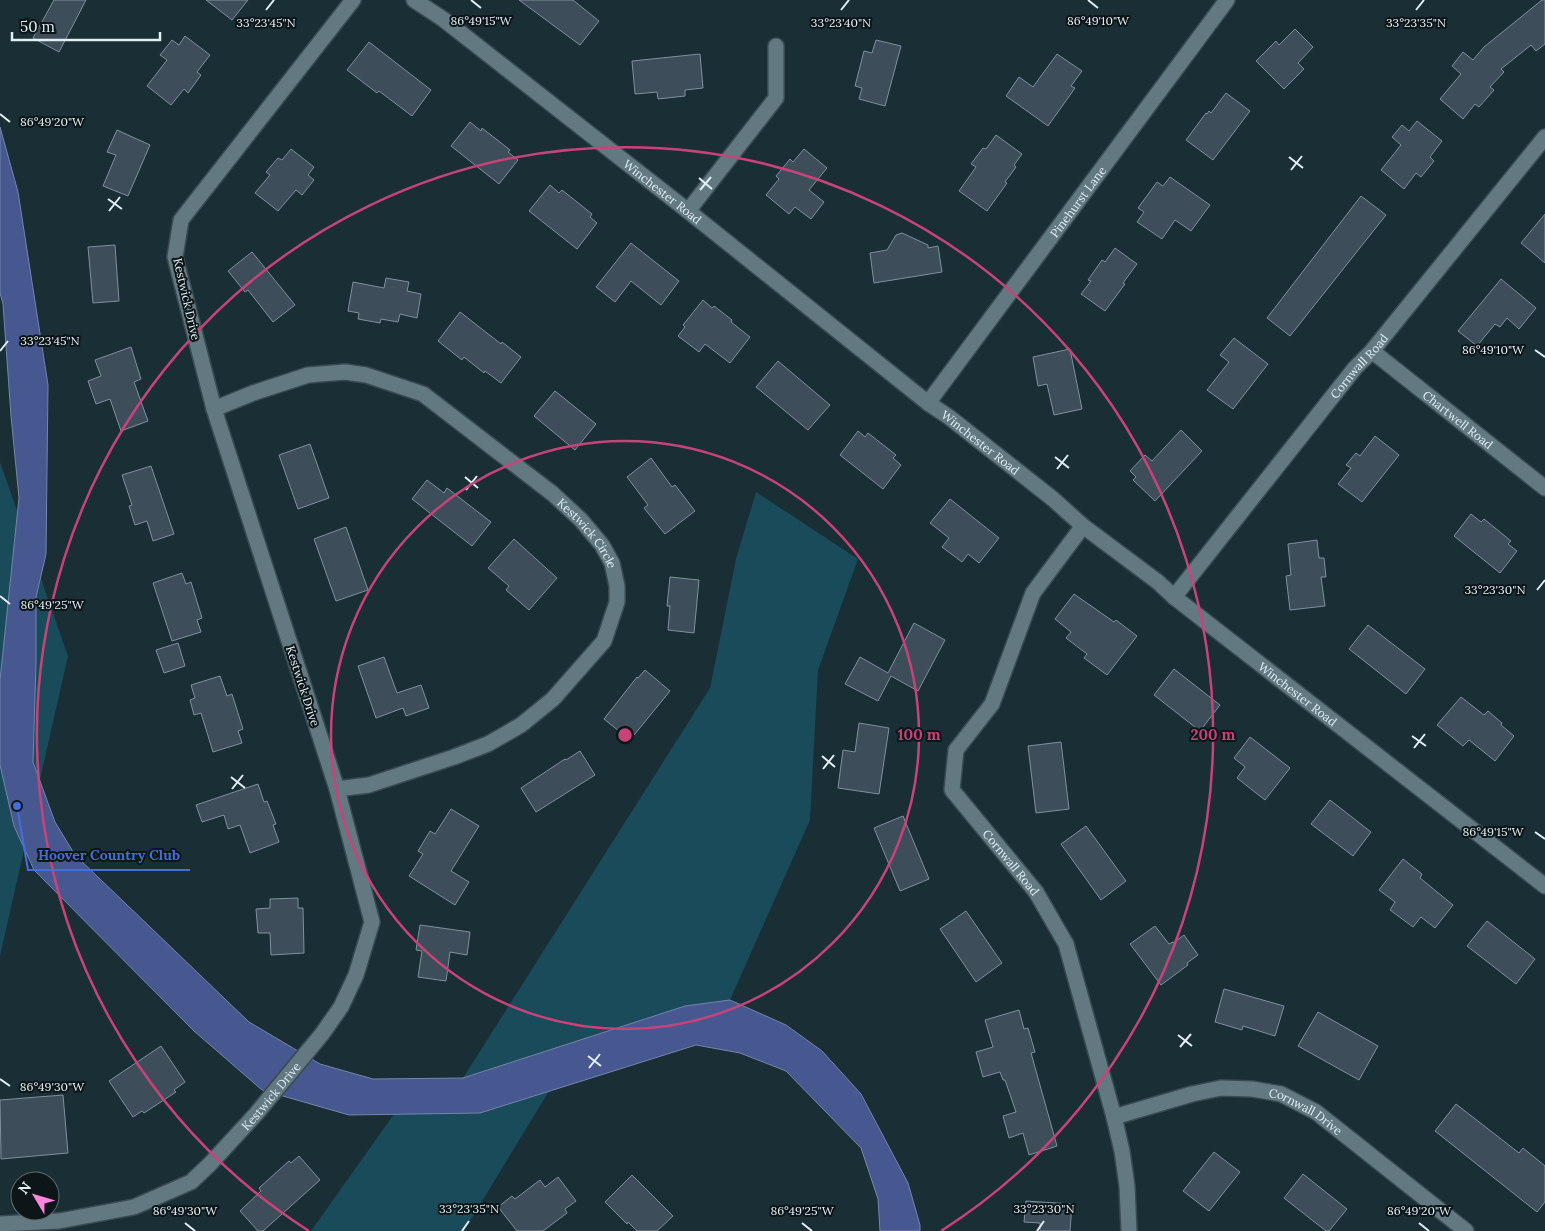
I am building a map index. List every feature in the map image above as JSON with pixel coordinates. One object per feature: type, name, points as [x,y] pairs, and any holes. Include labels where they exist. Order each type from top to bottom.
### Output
[{"type":"street","name":"Kestwick Drive","points":[[0,1224],[59,1221],[134,1207],[191,1182],[256,1114],[322,1034],[341,1007],[356,975],[372,922],[337,790],[214,409],[175,257],[181,220],[353,0]]},
{"type":"street","name":"Winchester Road","points":[[414,0],[443,19],[688,211],[928,403],[949,417],[1053,499],[1084,526],[1158,582],[1174,597],[1545,886]]},
{"type":"street","name":"Pinehurst Lane","points":[[928,403],[1228,0]]},
{"type":"street","points":[[688,211],[776,98],[776,46]]},
{"type":"street","name":"Cornwall Road","points":[[1174,597],[1355,368],[1372,351],[1545,137]]},
{"type":"street","name":"Chartwell Road","points":[[1372,351],[1545,488]]},
{"type":"street","name":"Kestwick Circle","points":[[214,409],[253,393],[308,375],[345,372],[366,375],[422,394],[553,494],[602,545],[612,563],[618,586],[617,602],[604,641],[553,699],[534,715],[506,734],[454,757],[369,785],[337,790]]},
{"type":"street","name":"Cornwall Road","points":[[1084,526],[1033,593],[992,704],[956,750],[952,790],[1036,892],[1066,944],[1114,1117],[1127,1186],[1129,1231]]},
{"type":"street","name":"Cornwall Drive","points":[[1114,1117],[1192,1094],[1221,1088],[1252,1089],[1281,1094],[1316,1112],[1466,1231]]},
{"type":"shaded area","points":[[0,462],[68,656],[0,956]]},
{"type":"shaded area","points":[[756,492],[858,559],[818,670],[810,820],[730,1000],[685,1006],[463,1078],[710,688],[736,559]]},
{"type":"shaded area","points":[[549,1091],[464,1231],[311,1231],[394,1114],[480,1113]]},
{"type":"water","points":[[0,127],[18,192],[48,385],[46,554],[36,597],[33,762],[55,822],[75,855],[249,1022],[320,1064],[373,1079],[463,1078],[685,1006],[730,1000],[786,1025],[822,1051],[861,1094],[908,1183],[920,1231],[880,1231],[878,1199],[861,1148],[786,1071],[740,1053],[696,1045],[480,1113],[349,1115],[262,1090],[194,1031],[34,870],[14,826],[0,765],[0,680],[19,498],[3,304],[0,293]]},
{"type":"building","points":[[54,0],[86,0],[59,52],[33,38]]},
{"type":"building","points":[[206,0],[248,0],[232,20]]},
{"type":"building","points":[[519,0],[573,0],[599,21],[580,45]]},
{"type":"building","points":[[1542,0],[1545,0],[1545,44],[1536,51],[1531,45],[1501,69],[1504,72],[1490,87],[1494,90],[1479,107],[1475,104],[1463,119],[1440,99],[1461,74],[1452,66],[1463,52],[1473,60],[1484,47]]},
{"type":"building","points":[[1295,29],[1313,47],[1298,63],[1304,69],[1284,89],[1256,61],[1276,41],[1279,45]]},
{"type":"building","points":[[185,36],[210,55],[197,72],[201,75],[188,93],[184,89],[171,105],[147,86],[167,60],[160,55],[172,40],[179,45]]},
{"type":"building","points":[[876,40],[901,46],[885,106],[859,99],[862,88],[855,86],[864,51],[872,53]]},
{"type":"building","points":[[369,42],[431,90],[412,116],[347,70]]},
{"type":"building","points":[[700,54],[703,88],[685,90],[685,96],[658,99],[657,92],[635,94],[632,61]]},
{"type":"building","points":[[1057,54],[1082,71],[1071,86],[1075,88],[1048,126],[1006,96],[1019,77],[1033,87]]},
{"type":"building","points":[[1226,93],[1250,111],[1213,160],[1186,140],[1206,113],[1209,111],[1211,113]]},
{"type":"building","points":[[1417,121],[1442,141],[1430,157],[1434,161],[1421,177],[1416,173],[1404,189],[1381,170],[1401,145],[1392,137],[1402,125],[1409,131]]},
{"type":"building","points":[[470,122],[481,131],[482,128],[510,150],[508,152],[518,160],[499,184],[451,146]]},
{"type":"building","points":[[117,130],[150,145],[128,196],[103,186],[116,155],[107,152]]},
{"type":"building","points":[[996,135],[1022,154],[1014,165],[1016,167],[1005,182],[1007,183],[987,211],[959,191],[976,167],[971,164],[983,148],[986,149]]},
{"type":"building","points":[[291,149],[314,167],[308,175],[314,180],[302,195],[296,190],[278,211],[255,193],[270,175],[266,172],[278,158],[282,160]]},
{"type":"building","points":[[804,149],[827,168],[809,190],[824,202],[811,219],[795,207],[789,214],[766,195],[779,179],[776,176],[790,159],[793,162]]},
{"type":"building","points":[[1170,177],[1210,205],[1191,231],[1175,220],[1162,239],[1137,222],[1144,212],[1138,208],[1157,182],[1163,186]]},
{"type":"building","points":[[550,185],[559,193],[562,190],[592,214],[590,217],[597,223],[577,249],[529,211]]},
{"type":"building","points":[[1361,196],[1386,215],[1290,336],[1267,318]]},
{"type":"building","points":[[1545,214],[1545,263],[1521,243]]},
{"type":"building","points":[[902,233],[928,245],[928,248],[938,246],[942,272],[874,283],[870,253],[887,250],[896,235]]},
{"type":"building","points":[[631,243],[679,281],[661,305],[631,281],[615,302],[596,287]]},
{"type":"building","points":[[115,245],[119,301],[93,303],[88,247]]},
{"type":"building","points":[[1115,248],[1137,264],[1105,311],[1081,294],[1091,281],[1088,280],[1102,260],[1105,262]]},
{"type":"building","points":[[252,252],[295,305],[273,322],[248,290],[245,292],[228,271]]},
{"type":"building","points":[[386,278],[409,282],[407,291],[421,294],[417,318],[400,314],[398,322],[381,319],[380,323],[358,319],[359,313],[348,311],[353,282],[384,288]]},
{"type":"building","points":[[1501,279],[1536,308],[1519,329],[1507,318],[1500,327],[1495,324],[1477,346],[1458,331]]},
{"type":"building","points":[[703,300],[732,320],[731,322],[750,337],[730,363],[705,344],[699,352],[678,336],[685,327],[683,325]]},
{"type":"building","points":[[460,312],[521,357],[501,383],[485,371],[484,373],[464,357],[462,360],[438,341]]},
{"type":"building","points":[[1234,338],[1268,364],[1233,409],[1207,390],[1229,362],[1220,355]]},
{"type":"building","points":[[131,347],[141,379],[134,382],[148,421],[121,431],[110,399],[96,404],[88,381],[101,376],[95,360]]},
{"type":"building","points":[[1070,349],[1082,409],[1054,415],[1047,384],[1038,386],[1033,357]]},
{"type":"building","points":[[778,361],[830,405],[808,430],[756,387]]},
{"type":"building","points":[[555,391],[596,424],[575,450],[534,416]]},
{"type":"building","points":[[1181,430],[1202,451],[1155,501],[1133,480],[1136,477],[1130,471],[1145,455],[1152,461]]},
{"type":"building","points":[[858,431],[865,437],[868,433],[896,455],[893,458],[901,465],[883,489],[840,455]]},
{"type":"building","points":[[1375,436],[1399,455],[1362,502],[1338,484],[1351,468],[1346,465],[1356,453],[1360,456]]},
{"type":"building","points":[[310,444],[329,498],[298,509],[279,455]]},
{"type":"building","points":[[651,458],[672,487],[675,485],[695,511],[665,534],[644,508],[648,505],[627,477]]},
{"type":"building","points":[[151,466],[174,534],[153,541],[147,521],[135,525],[129,506],[132,505],[122,475]]},
{"type":"building","points":[[427,480],[444,493],[447,488],[491,522],[472,546],[412,499]]},
{"type":"building","points":[[950,499],[999,538],[979,563],[968,554],[962,562],[942,547],[949,538],[930,523]]},
{"type":"building","points":[[1471,514],[1481,522],[1484,519],[1511,541],[1508,544],[1517,551],[1500,573],[1454,536]]},
{"type":"building","points":[[346,527],[368,590],[336,601],[314,539]]},
{"type":"building","points":[[514,539],[557,578],[529,610],[506,590],[509,586],[488,568]]},
{"type":"building","points":[[1317,540],[1319,558],[1324,558],[1326,577],[1321,577],[1325,606],[1290,610],[1286,576],[1291,575],[1288,544]]},
{"type":"building","points":[[182,573],[186,584],[191,582],[202,618],[197,620],[201,632],[172,641],[153,583]]},
{"type":"building","points":[[670,577],[699,580],[694,633],[668,630],[670,606],[667,606]]},
{"type":"building","points":[[1074,594],[1114,622],[1116,620],[1137,636],[1107,675],[1084,658],[1087,654],[1066,638],[1071,632],[1055,619]]},
{"type":"building","points":[[914,623],[945,640],[918,691],[891,676],[878,701],[845,684],[860,657],[888,673]]},
{"type":"building","points":[[1368,625],[1425,669],[1406,694],[1349,649]]},
{"type":"building","points":[[178,643],[185,666],[164,673],[156,650]]},
{"type":"building","points":[[384,657],[397,693],[421,685],[429,708],[406,716],[403,708],[376,718],[358,666]]},
{"type":"building","points":[[1174,669],[1220,705],[1200,731],[1154,695]]},
{"type":"building","points":[[645,670],[670,691],[630,740],[604,719],[637,677]]},
{"type":"building","points":[[220,676],[227,696],[232,694],[243,729],[238,731],[242,743],[213,752],[201,713],[194,715],[190,700],[195,698],[191,685]]},
{"type":"building","points":[[1461,697],[1484,715],[1488,711],[1514,736],[1495,761],[1469,740],[1463,746],[1437,725]]},
{"type":"building","points":[[859,723],[889,728],[879,794],[838,788],[843,750],[855,752]]},
{"type":"building","points":[[1250,737],[1290,768],[1265,800],[1237,778],[1245,767],[1234,758]]},
{"type":"building","points":[[1061,742],[1069,809],[1036,813],[1028,746]]},
{"type":"building","points":[[580,751],[595,775],[536,812],[521,788]]},
{"type":"building","points":[[258,784],[264,802],[267,801],[276,824],[273,825],[279,842],[250,853],[240,825],[228,829],[224,815],[202,822],[196,805]]},
{"type":"building","points":[[1330,800],[1371,832],[1353,856],[1311,824]]},
{"type":"building","points":[[451,809],[479,826],[451,871],[469,882],[455,905],[409,876],[423,854],[418,851],[430,831],[435,834]]},
{"type":"building","points":[[903,816],[929,879],[900,891],[874,828]]},
{"type":"building","points":[[1086,826],[1126,881],[1101,900],[1061,844]]},
{"type":"building","points":[[1403,859],[1422,874],[1420,878],[1453,905],[1435,928],[1421,917],[1413,927],[1390,910],[1395,902],[1379,890]]},
{"type":"building","points":[[298,898],[298,908],[303,908],[304,953],[271,955],[270,933],[258,933],[256,909],[270,908],[270,899]]},
{"type":"building","points":[[966,911],[1002,963],[976,982],[940,929]]},
{"type":"building","points":[[1487,921],[1535,959],[1516,984],[1467,946]]},
{"type":"building","points":[[420,925],[470,932],[467,955],[450,952],[446,981],[418,977],[422,951],[416,950]]},
{"type":"building","points":[[1155,926],[1169,944],[1184,935],[1198,955],[1161,985],[1130,944]]},
{"type":"building","points":[[1224,989],[1284,1006],[1275,1036],[1243,1026],[1242,1030],[1215,1022]]},
{"type":"building","points":[[1019,1010],[1024,1029],[1028,1028],[1035,1052],[1031,1053],[1057,1146],[1029,1155],[1023,1133],[1009,1138],[1003,1116],[1016,1112],[1005,1080],[1003,1080],[1000,1072],[983,1077],[976,1052],[993,1047],[985,1020]]},
{"type":"building","points":[[1318,1012],[1378,1046],[1359,1080],[1298,1046]]},
{"type":"building","points":[[161,1046],[185,1082],[174,1090],[176,1092],[144,1113],[142,1111],[133,1117],[109,1081]]},
{"type":"building","points":[[63,1095],[68,1153],[1,1159],[0,1100]]},
{"type":"building","points":[[1456,1104],[1519,1153],[1523,1148],[1545,1166],[1545,1202],[1537,1212],[1435,1131]]},
{"type":"building","points":[[1214,1152],[1240,1172],[1209,1211],[1183,1191]]},
{"type":"building","points":[[299,1156],[320,1180],[263,1231],[258,1231],[240,1211],[261,1191],[259,1188],[289,1161],[291,1163]]},
{"type":"building","points":[[1303,1174],[1347,1209],[1329,1231],[1326,1231],[1284,1198]]},
{"type":"building","points":[[632,1175],[673,1216],[657,1231],[637,1231],[628,1222],[627,1224],[605,1202]]},
{"type":"building","points":[[558,1177],[576,1201],[565,1209],[567,1213],[543,1231],[517,1231],[498,1207],[512,1196],[515,1199],[540,1180],[545,1187]]},
{"type":"building","points":[[1026,1201],[1072,1204],[1070,1231],[1040,1231],[1040,1223],[1024,1222]]},
{"type":"place","name":"Hoover Country Club","points":[[17,806]]}]
